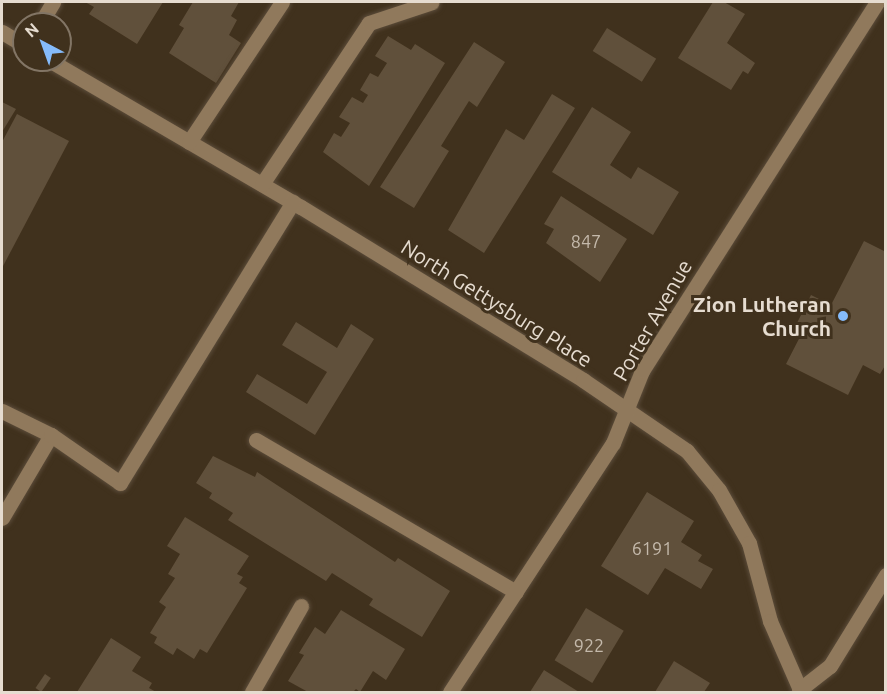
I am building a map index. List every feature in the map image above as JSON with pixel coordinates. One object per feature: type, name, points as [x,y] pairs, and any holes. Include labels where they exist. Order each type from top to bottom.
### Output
[{"type":"street","points":[[189,142],[282,2]]},
{"type":"street","points":[[262,184],[369,23],[432,2]]},
{"type":"street","name":"Porter Avenue","points":[[450,693],[613,443],[642,371],[877,2]]},
{"type":"street","name":"North Gettysburg Place","points":[[69,72],[293,202],[626,409],[687,451],[719,490],[749,543],[770,621],[800,691]]},
{"type":"street","points":[[2,411],[51,435],[120,483],[293,202]]},
{"type":"street","points":[[2,518],[51,435]]},
{"type":"street","points":[[256,440],[516,592]]},
{"type":"street","points":[[800,691],[830,666],[885,575]]},
{"type":"street","points":[[252,693],[301,606]]},
{"type":"building","points":[[85,2],[163,2],[137,44],[89,14],[94,7]]},
{"type":"building","points":[[193,2],[239,2],[231,16],[237,20],[229,35],[241,43],[216,83],[169,53],[184,28],[179,25]]},
{"type":"building","points":[[713,2],[724,2],[745,14],[727,43],[755,63],[748,74],[743,71],[731,90],[678,58]]},
{"type":"building","points":[[607,28],[656,59],[642,82],[593,51]]},
{"type":"building","points":[[388,36],[411,50],[415,44],[445,63],[369,186],[323,152],[334,133],[341,137],[350,123],[339,117],[352,97],[363,103],[368,95],[360,90],[370,73],[378,77],[387,63],[375,56]]},
{"type":"building","points":[[474,42],[505,62],[477,107],[469,101],[441,146],[449,151],[414,208],[380,187]]},
{"type":"building","points":[[552,94],[575,108],[484,253],[448,230],[506,129],[524,140]]},
{"type":"building","points":[[2,102],[16,109],[2,132]]},
{"type":"building","points":[[592,107],[631,132],[610,165],[631,179],[638,167],[679,192],[653,235],[552,172]]},
{"type":"building","points":[[17,114],[69,141],[2,268],[2,142]]},
{"type":"building","points":[[561,196],[627,239],[600,282],[546,243],[554,229],[544,224]]},
{"type":"building","name":"Zion Lutheran Church","points":[[864,241],[886,252],[886,364],[880,374],[863,365],[848,395],[786,364],[803,331],[795,327],[811,295],[831,305]]},
{"type":"building","points":[[296,322],[337,348],[351,324],[374,339],[315,435],[246,392],[257,374],[307,404],[327,372],[282,345]]},
{"type":"building","points":[[213,456],[255,477],[257,472],[395,562],[398,558],[450,591],[422,637],[369,605],[373,599],[332,573],[326,581],[228,520],[233,513],[209,498],[212,493],[196,483]]},
{"type":"building","points":[[647,492],[694,521],[681,542],[702,555],[698,561],[713,569],[701,589],[665,568],[648,595],[601,566]]},
{"type":"building","points":[[185,517],[249,556],[237,574],[243,577],[239,583],[247,588],[207,653],[200,649],[194,659],[177,648],[173,655],[154,643],[157,637],[150,633],[166,607],[159,602],[175,578],[168,574],[180,554],[167,546]]},
{"type":"building","points":[[586,608],[624,631],[592,683],[555,660]]},
{"type":"building","points":[[341,610],[405,649],[386,680],[373,671],[360,692],[356,689],[353,692],[308,692],[288,681],[304,655],[299,653],[315,627],[325,634]]},
{"type":"building","points":[[111,638],[141,657],[132,671],[152,683],[149,688],[156,692],[77,692]]},
{"type":"building","points":[[674,661],[710,683],[704,692],[655,692]]},
{"type":"building","points":[[544,670],[579,692],[530,692]]},
{"type":"building","points":[[45,674],[51,678],[41,692],[35,688]]},
{"type":"place","name":"Zion Lutheran Church","points":[[843,316]]}]
